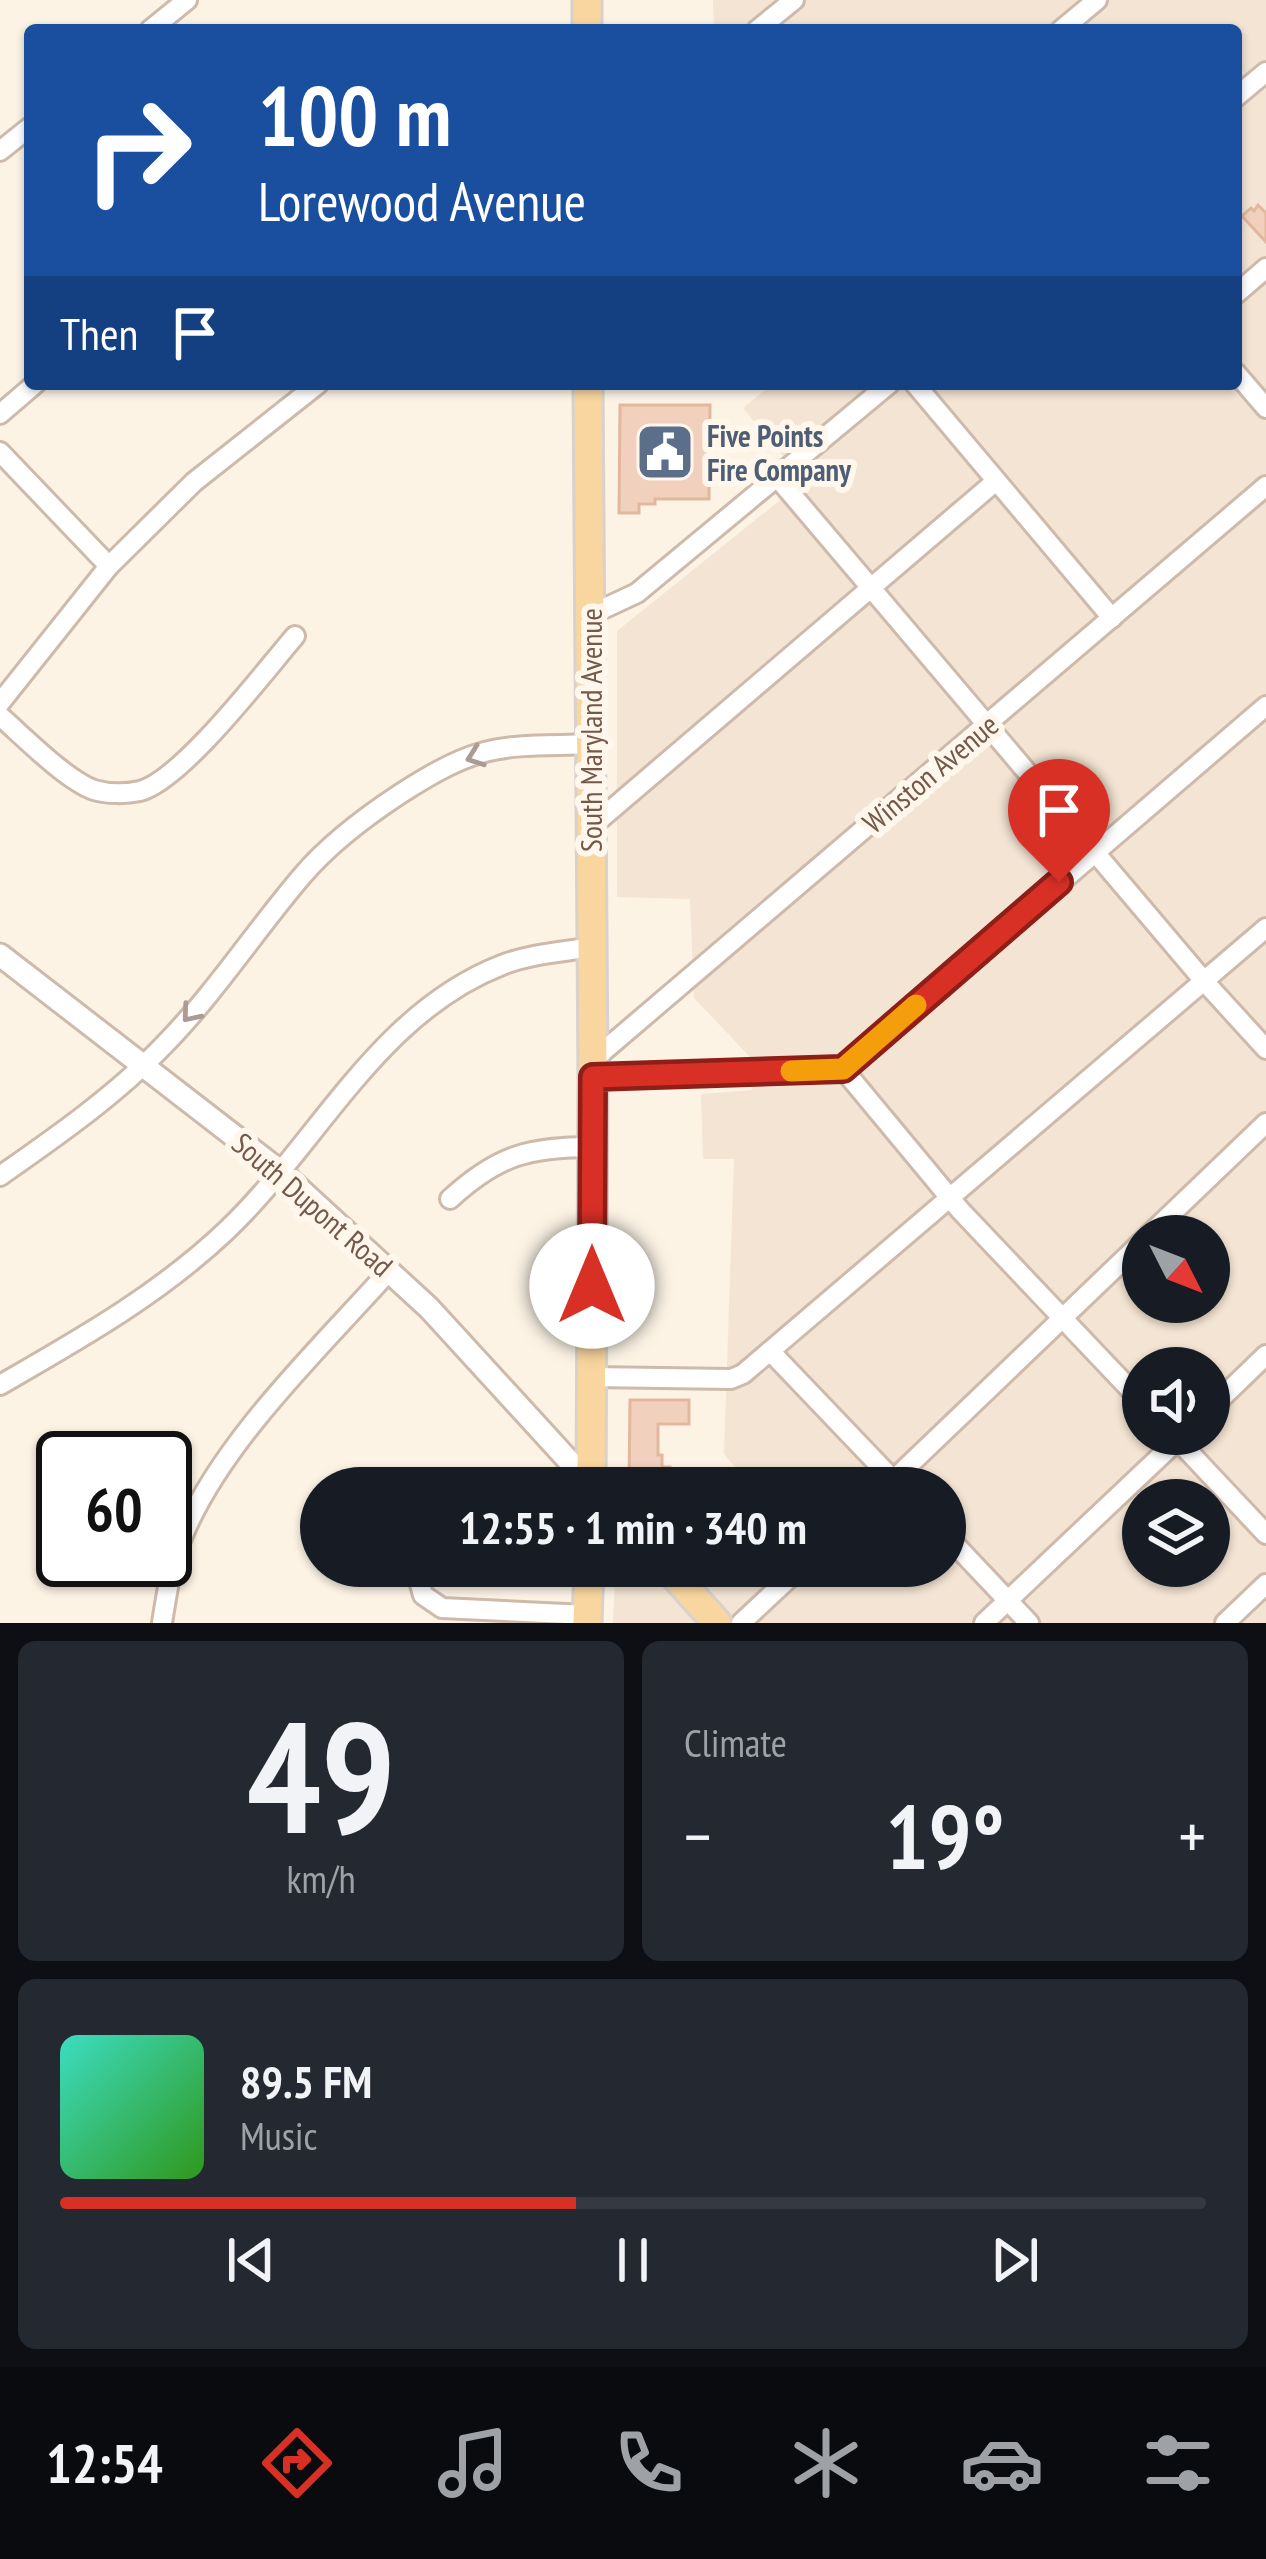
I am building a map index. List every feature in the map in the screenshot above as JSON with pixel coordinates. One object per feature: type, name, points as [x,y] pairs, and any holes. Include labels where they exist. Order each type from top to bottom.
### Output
[{"type":"main road","name":"South Maryland Avenue","points":[[588,390],[592,1467]]},
{"type":"main road","points":[[587,1619],[588,1587]]},
{"type":"main road","points":[[685,1587],[717,1623]]},
{"type":"street","points":[[157,24],[187,0]]},
{"type":"street","points":[[764,24],[794,0]]},
{"type":"street","points":[[1068,24],[1097,0]]},
{"type":"street","points":[[1242,92],[1266,72]]},
{"type":"street","points":[[0,151],[24,132]]},
{"type":"street","points":[[1242,289],[1266,268]]},
{"type":"street","points":[[1242,380],[1266,408]]},
{"type":"street","points":[[0,414],[28,390]]},
{"type":"street","points":[[0,704],[109,566],[194,482],[311,390]]},
{"type":"street","points":[[590,615],[637,593],[882,390]]},
{"type":"street","points":[[920,390],[1112,618]]},
{"type":"street","points":[[0,452],[109,566]]},
{"type":"street","points":[[777,477],[1266,1048]]},
{"type":"street","points":[[591,827],[996,481]]},
{"type":"street","name":"Winston Avenue","points":[[593,1068],[1266,486]]},
{"type":"street","points":[[0,716],[92,789],[110,794],[142,790],[169,776],[190,757],[295,636]]},
{"type":"street","points":[[593,1068],[843,1069],[1266,706]]},
{"type":"street","points":[[0,1176],[71,1124],[164,1045],[304,873],[388,802],[477,754],[503,748],[590,745]]},
{"type":"street","points":[[592,1377],[731,1379],[743,1374],[1266,928]]},
{"type":"street","points":[[0,1385],[113,1319],[231,1227],[282,1173],[385,1045],[432,1003],[505,963],[592,947]]},
{"type":"street","name":"South Dupont Road","points":[[0,955],[282,1173],[428,1308],[574,1467]]},
{"type":"street","points":[[843,1069],[949,1197],[1122,1380]]},
{"type":"street","points":[[1170,1215],[1266,1124]]},
{"type":"street","points":[[450,1199],[488,1169],[520,1154],[547,1147],[593,1147]]},
{"type":"street","points":[[911,1467],[1122,1261]]},
{"type":"street","points":[[162,1623],[178,1550],[217,1470],[389,1271]]},
{"type":"street","points":[[770,1351],[876,1467]]},
{"type":"street","points":[[1230,1390],[1266,1355]]},
{"type":"street","points":[[984,1623],[1158,1455]]},
{"type":"street","points":[[1195,1455],[1266,1534]]},
{"type":"street","points":[[966,1556],[1029,1623]]},
{"type":"street","points":[[1225,1623],[1266,1584]]},
{"type":"street","points":[[421,1587],[423,1595],[442,1608],[587,1619]]},
{"type":"street","points":[[741,1623],[780,1587]]},
{"type":"shaded area","points":[[713,0],[1266,0],[1266,1623],[613,1623],[614,1587],[966,1587],[966,1467],[735,1467],[724,1454],[734,1159],[703,1159],[701,1094],[752,1090],[752,1059],[694,998],[690,899],[617,897],[617,631],[804,481],[743,408],[765,390],[1242,390],[1242,24],[714,24]]},
{"type":"building","points":[[1258,205],[1266,213],[1266,242],[1242,216]]},
{"type":"building","name":"Five Points Fire Company","points":[[620,405],[710,405],[709,499],[655,499],[655,504],[639,504],[639,513],[619,513]]},
{"type":"building","points":[[630,1400],[689,1400],[689,1424],[658,1424],[662,1467],[629,1467]]},
{"type":"slow traffic","points":[[791,1071],[843,1069],[916,1005]]},
{"type":"place","name":"Five Points Fire Company","points":[[665,452]]},
{"type":"route","points":[[592,1286],[593,1077],[843,1069],[1059,882]]}]
